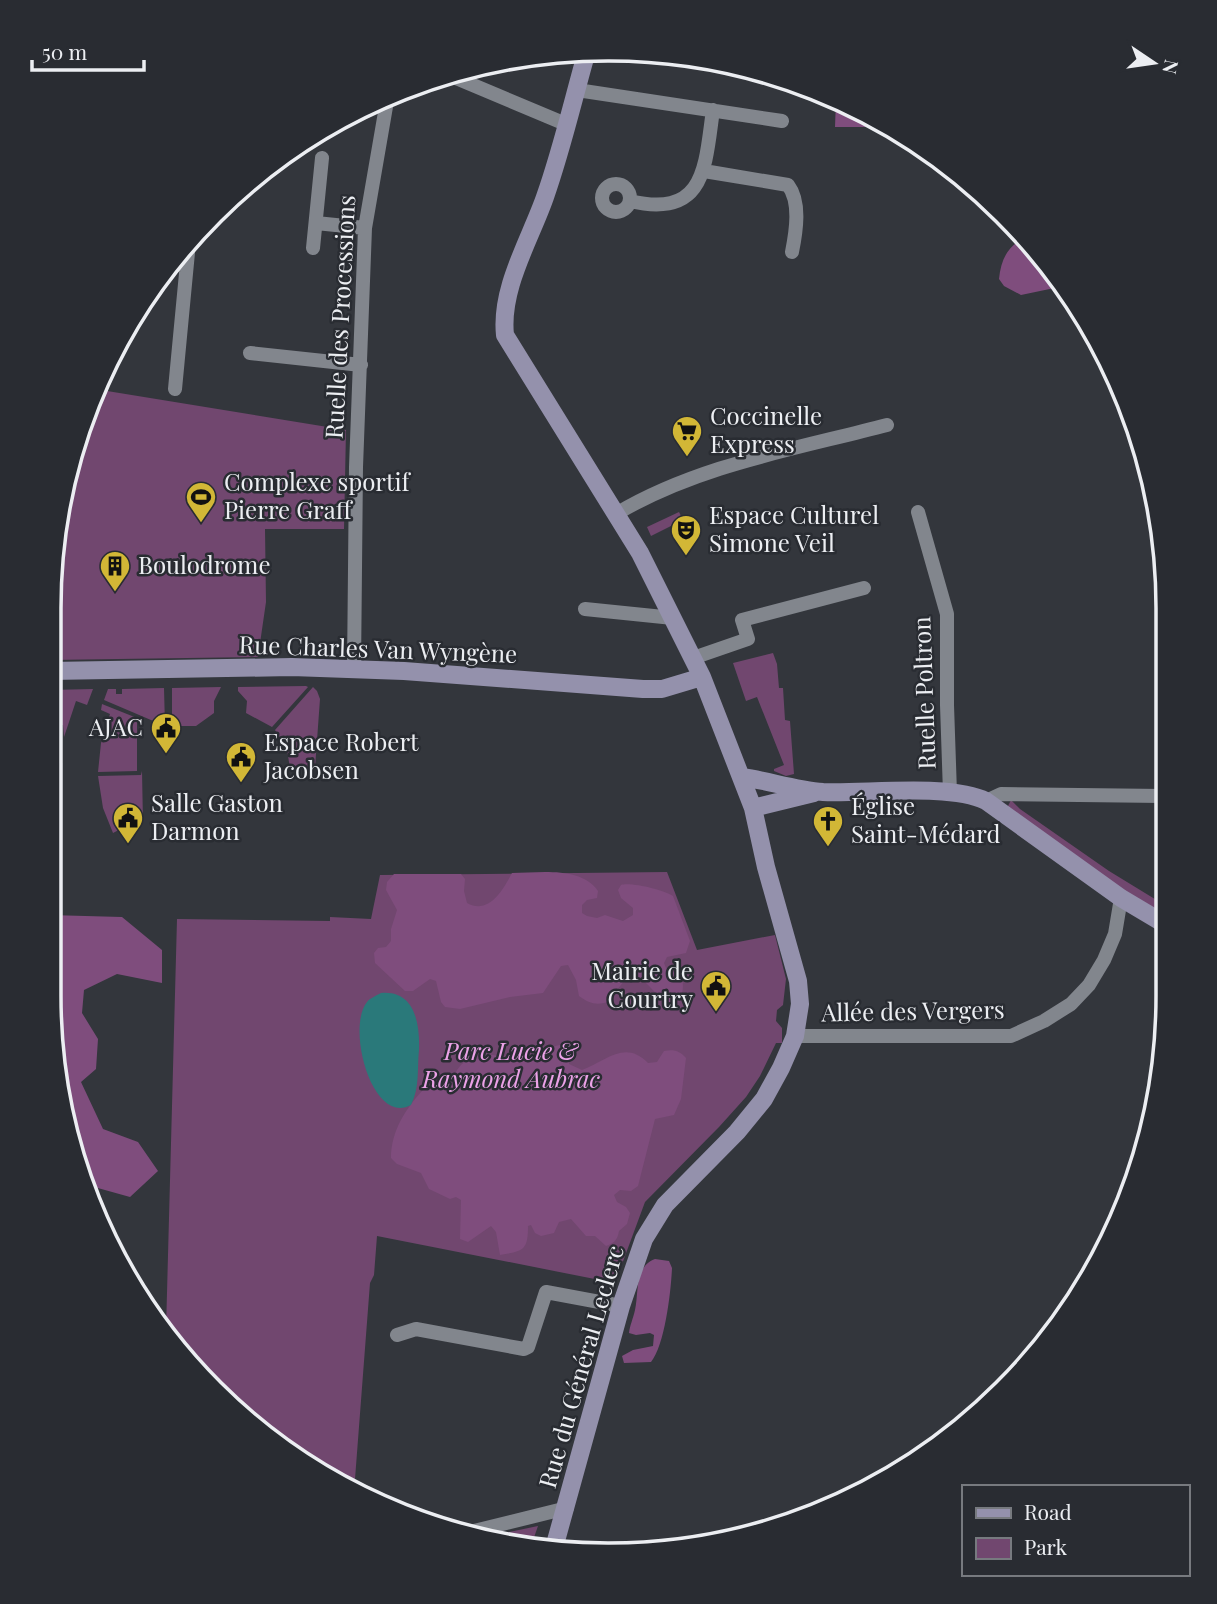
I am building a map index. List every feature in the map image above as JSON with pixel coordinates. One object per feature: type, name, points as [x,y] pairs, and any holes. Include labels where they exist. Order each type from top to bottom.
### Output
[{"type":"street","name":"Rue du Général Leclerc","points":[[557,1540],[621,1306],[644,1239],[665,1205],[737,1132],[764,1099],[795,1036],[800,1004],[798,981],[766,867],[753,808],[702,677],[640,553],[505,335],[503,315],[507,295],[546,195],[584,62]]},
{"type":"street","points":[[463,81],[568,125]]},
{"type":"street","points":[[577,90],[782,121]]},
{"type":"street","points":[[630,201],[649,205],[674,202],[693,189],[704,172],[713,110]]},
{"type":"street","name":"Ruelle des Processions","points":[[354,670],[355,523],[365,228],[381,111]]},
{"type":"street","points":[[313,248],[322,158]]},
{"type":"street","points":[[704,172],[788,185],[792,191],[797,227],[792,252]]},
{"type":"street","points":[[316,223],[365,228]]},
{"type":"street","points":[[175,389],[187,260]]},
{"type":"street","points":[[250,353],[361,365]]},
{"type":"street","points":[[616,514],[656,492],[695,477],[887,425]]},
{"type":"street","name":"Ruelle Poltron","points":[[918,513],[947,614],[950,793]]},
{"type":"street","points":[[693,658],[748,639],[742,620],[864,588]]},
{"type":"street","points":[[585,609],[673,618]]},
{"type":"street","name":"Rue Charles Van Wyngène","points":[[61,671],[292,667],[643,689],[662,689],[702,677]]},
{"type":"street","points":[[742,778],[820,792],[950,793],[975,796],[986,801],[1121,898],[1156,919]]},
{"type":"street","points":[[753,808],[820,792]]},
{"type":"street","points":[[986,801],[1001,794],[1156,796]]},
{"type":"street","name":"Allée des Vergers","points":[[795,1036],[1011,1036],[1044,1021],[1070,1004],[1089,985],[1115,934],[1121,898]]},
{"type":"street","points":[[397,1335],[416,1329],[524,1349],[528,1347],[546,1292],[621,1306]]},
{"type":"street","points":[[485,1528],[567,1508]]},
{"type":"green space","points":[[836,111],[867,127],[835,127]]},
{"type":"green space","points":[[1014,245],[1020,248],[1053,288],[1021,295],[1004,286],[999,279],[1001,266],[1009,249]]},
{"type":"green space","name":"Complexe sportif Pierre Graff","points":[[107,391],[346,430],[344,529],[265,529],[266,602],[258,657],[61,660],[62,573],[66,537],[80,467]]},
{"type":"green space","points":[[679,512],[683,520],[651,536],[647,527]]},
{"type":"green space","points":[[773,653],[779,688],[783,688],[785,720],[790,721],[794,774],[786,776],[774,771],[784,765],[757,697],[746,701],[733,663]]},
{"type":"green space","points":[[221,687],[214,701],[214,713],[196,726],[172,726],[172,688]]},
{"type":"green space","points":[[238,687],[308,687],[272,727],[246,713],[247,701],[238,691]]},
{"type":"green space","points":[[313,687],[320,699],[315,768],[290,768],[287,750],[275,730]]},
{"type":"green space","points":[[164,688],[165,726],[104,700],[108,689],[116,689],[116,694],[122,694],[122,689]]},
{"type":"green space","points":[[93,689],[87,705],[76,701],[64,737],[61,725],[61,690]]},
{"type":"green space","points":[[102,704],[137,718],[137,771],[98,772],[101,743],[110,714],[101,710]]},
{"type":"green space","points":[[142,771],[143,823],[139,825],[136,821],[113,833],[103,808],[98,776],[141,775]]},
{"type":"green space","points":[[1011,800],[1109,871],[1156,900],[1156,911],[1143,904],[1007,808]]},
{"type":"green space","name":"Parc Lucie & Raymond Aubrac","points":[[667,872],[697,950],[775,935],[786,979],[783,1005],[777,1010],[776,1021],[782,1028],[782,1043],[776,1043],[746,1097],[645,1202],[615,1283],[377,1236],[374,1275],[370,1283],[355,1480],[304,1451],[248,1407],[197,1356],[166,1318],[177,919],[371,919],[380,875]]},
{"type":"green space","points":[[512,873],[570,874],[591,883],[598,891],[597,898],[587,900],[582,905],[582,913],[597,918],[605,915],[623,921],[633,915],[633,908],[621,898],[618,890],[621,885],[647,887],[673,896],[690,941],[686,953],[667,957],[664,963],[666,968],[682,977],[681,998],[677,1004],[669,1005],[640,978],[634,976],[627,979],[611,1001],[598,1004],[590,1002],[579,996],[576,980],[568,965],[561,966],[543,993],[510,997],[460,1009],[445,1007],[441,1002],[436,981],[430,979],[413,991],[405,991],[375,963],[374,953],[391,941],[391,929],[397,910],[386,890],[387,882],[394,874],[461,874],[465,879],[467,903],[482,906],[494,899]]},
{"type":"green space","points":[[61,915],[122,917],[162,950],[162,983],[117,974],[84,990],[82,1013],[98,1039],[96,1069],[81,1082],[103,1129],[138,1142],[158,1171],[130,1197],[96,1188],[80,1137],[62,1031]]},
{"type":"green space","points":[[564,1044],[569,1052],[569,1064],[582,1070],[623,1052],[640,1056],[648,1063],[657,1062],[664,1051],[668,1050],[677,1051],[686,1058],[681,1099],[674,1115],[655,1119],[638,1186],[631,1191],[620,1190],[614,1195],[617,1202],[630,1213],[627,1224],[619,1231],[615,1241],[606,1246],[595,1236],[586,1236],[571,1219],[559,1222],[554,1233],[541,1236],[535,1233],[531,1225],[528,1226],[527,1241],[523,1248],[508,1254],[500,1255],[496,1232],[491,1226],[468,1242],[460,1239],[461,1200],[456,1197],[450,1199],[429,1189],[421,1173],[397,1164],[391,1158],[394,1138],[401,1120],[424,1089],[430,1084],[448,1082],[469,1059],[494,1055],[530,1062],[547,1048]]},
{"type":"green space","points":[[655,1259],[669,1261],[672,1268],[664,1331],[651,1362],[624,1363],[622,1356],[633,1350],[653,1346],[654,1335],[629,1333],[640,1274],[648,1263]]},
{"type":"green space","points":[[538,1526],[534,1537],[506,1533]]},
{"type":"water","points":[[381,993],[401,997],[408,1003],[418,1030],[416,1091],[411,1105],[397,1108],[385,1101],[374,1088],[361,1052],[361,1015],[368,1001]]},
{"type":"place","name":"Coccinelle Express","points":[[687,458]]},
{"type":"place","name":"Complexe sportif Pierre Graff","points":[[201,524]]},
{"type":"place","name":"Espace Culturel Simone Veil","points":[[686,557]]},
{"type":"place","name":"Boulodrome","points":[[115,593]]},
{"type":"place","name":"AJAC","points":[[166,755]]},
{"type":"place","name":"Espace Robert Jacobsen","points":[[241,784]]},
{"type":"place","name":"Salle Gaston Darmon","points":[[128,845]]},
{"type":"place","name":"Église Saint-Médard","points":[[828,848]]},
{"type":"place","name":"Mairie de Courtry","points":[[716,1013]]}]
